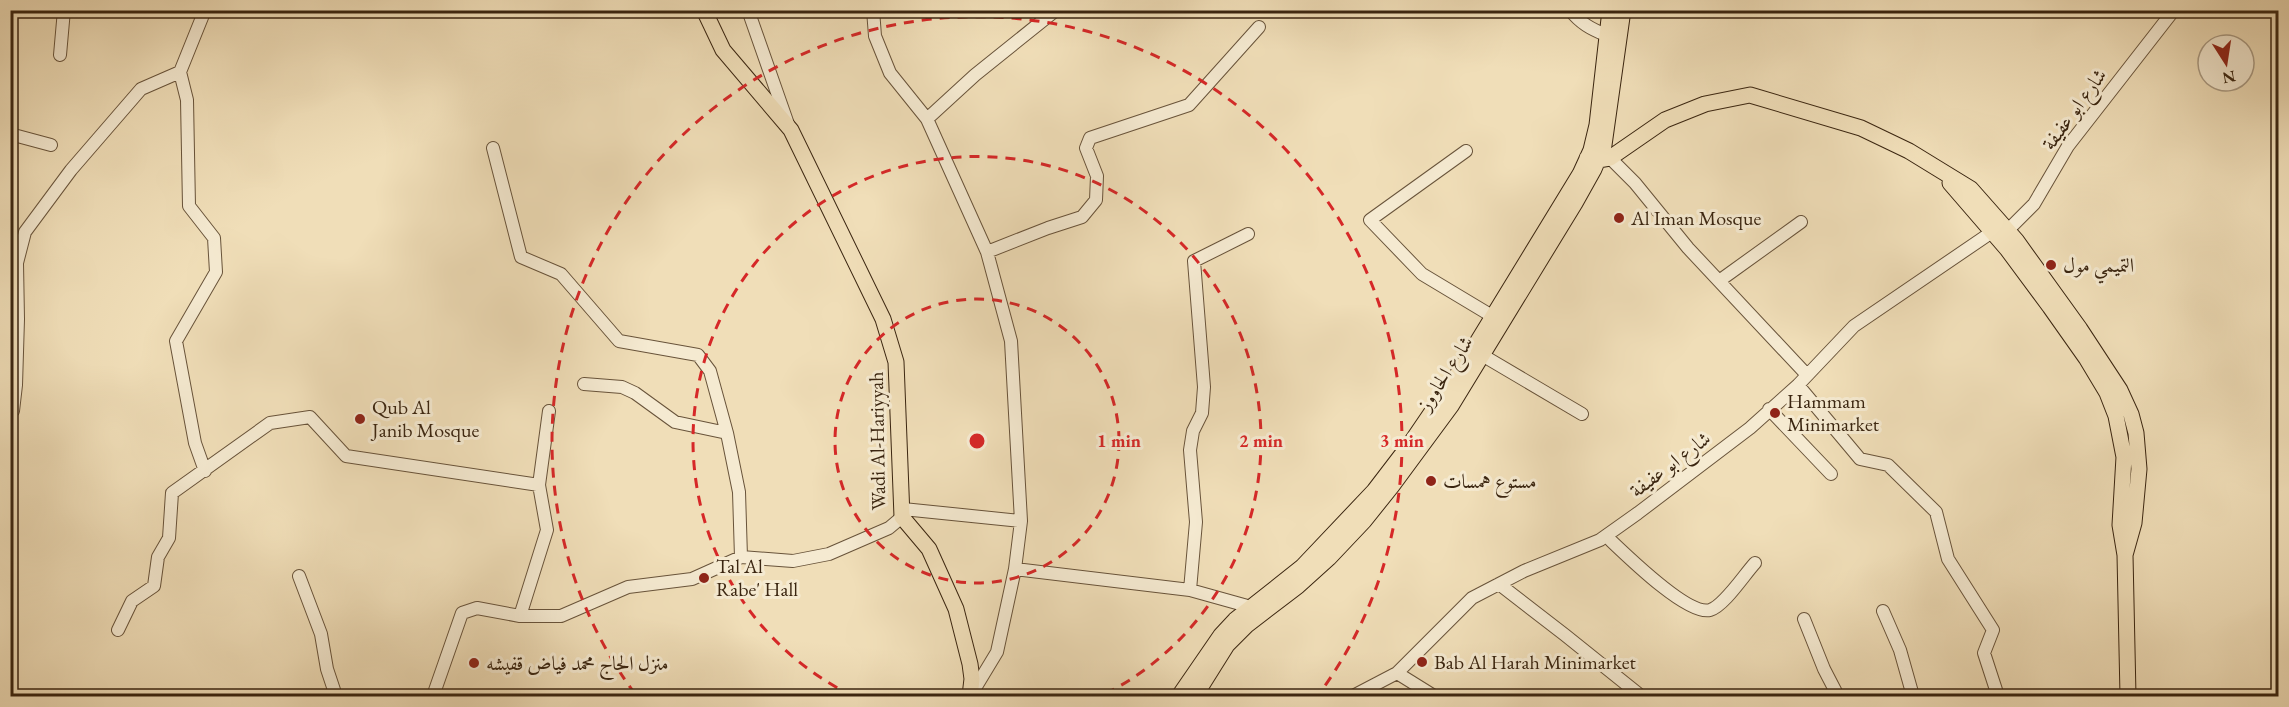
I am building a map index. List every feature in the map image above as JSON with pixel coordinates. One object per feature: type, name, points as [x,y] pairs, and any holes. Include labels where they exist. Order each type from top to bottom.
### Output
[{"type":"main road","name":"Wadi Al-Hariyyah","points":[[704,10],[723,50],[791,130],[883,319],[896,362],[902,513]]},
{"type":"main road","points":[[1598,159],[1597,124],[1610,10]]},
{"type":"main road","name":"شارع الحاووز","points":[[1198,696],[1227,645],[1247,624],[1298,586],[1364,521],[1451,406],[1575,204],[1598,159],[1604,145],[1623,10]]},
{"type":"main road","points":[[1179,696],[1221,635],[1251,607],[1302,567],[1374,491],[1410,444],[1452,381],[1580,174],[1598,159],[1665,120],[1705,104],[1750,95],[1861,128],[1909,151],[1971,189],[2000,231],[2080,329],[2120,390],[2131,414],[2136,433],[2139,469],[2134,523],[2125,555],[2127,696]]},
{"type":"main road","points":[[902,513],[928,549],[956,609],[970,664],[972,679],[970,696]]},
{"type":"street","points":[[60,55],[64,10]]},
{"type":"street","points":[[205,10],[180,72],[187,100],[189,206],[214,238],[216,272],[176,341],[195,443],[205,471]]},
{"type":"street","points":[[748,10],[791,130]]},
{"type":"street","points":[[873,10],[875,36],[890,74],[927,118],[987,252],[1011,341],[1021,521],[1015,569],[997,652],[970,696]]},
{"type":"street","points":[[927,118],[975,75],[1056,10]]},
{"type":"street","points":[[1570,10],[1590,29],[1606,35]]},
{"type":"street","name":"شارع ابو عفيفة","points":[[1353,696],[1397,673],[1472,598],[1606,536],[1750,428],[1798,385],[1854,326],[2000,231],[2034,204],[2068,146],[2174,10]]},
{"type":"street","points":[[987,252],[1082,217],[1096,200],[1097,176],[1086,148],[1090,138],[1189,105],[1259,27]]},
{"type":"street","points":[[13,411],[16,385],[17,263],[25,232],[71,170],[141,88],[180,72]]},
{"type":"street","points":[[10,134],[51,145]]},
{"type":"street","points":[[493,148],[521,257],[561,274],[619,341],[698,355],[710,371],[740,492],[741,557]]},
{"type":"street","points":[[1466,151],[1370,220],[1422,274],[1492,316]]},
{"type":"street","points":[[1598,159],[1635,183],[1688,248],[1807,375]]},
{"type":"street","points":[[1719,281],[1801,222]]},
{"type":"street","points":[[1190,590],[1196,522],[1190,450],[1193,431],[1202,412],[1204,387],[1194,261],[1248,234]]},
{"type":"street","points":[[1482,355],[1582,414]]},
{"type":"street","points":[[584,384],[622,387],[635,393],[675,422],[727,433]]},
{"type":"street","points":[[1798,385],[1860,459],[1888,465],[1936,512],[1948,559],[1993,630],[1984,652],[1998,696]]},
{"type":"street","points":[[1770,409],[1831,474]]},
{"type":"street","points":[[520,616],[547,530],[539,485],[549,411]]},
{"type":"street","points":[[118,630],[132,601],[154,586],[158,556],[169,538],[172,493],[270,423],[310,417],[346,456],[539,485]]},
{"type":"street","points":[[902,513],[1021,521]]},
{"type":"street","name":"Wadi Al-Hariyyah","points":[[433,696],[462,612],[477,608],[520,616],[561,616],[628,587],[692,579],[741,557],[793,561],[829,554],[889,528],[902,513]]},
{"type":"street","points":[[1606,536],[1644,573],[1691,607],[1701,611],[1718,605],[1755,563]]},
{"type":"street","points":[[1015,569],[1190,590],[1251,607]]},
{"type":"street","points":[[299,576],[321,634],[327,669],[336,696]]},
{"type":"street","points":[[1499,584],[1641,696]]},
{"type":"street","points":[[1882,611],[1900,650],[1913,696]]},
{"type":"street","points":[[1804,619],[1824,669],[1838,696]]},
{"type":"street","points":[[1397,673],[1434,696]]},
{"type":"place","name":"Al Iman Mosque","points":[[1619,218]]},
{"type":"place","name":"التميمي مول","points":[[2051,265]]},
{"type":"place","name":"Hammam Minimarket","points":[[1775,413]]},
{"type":"place","name":"Qub Al Janib Mosque","points":[[360,419]]},
{"type":"place","name":"مستوع همسات","points":[[1431,481]]},
{"type":"place","name":"Tal Al Rabe' Hall","points":[[704,578]]},
{"type":"place","name":"Bab Al Harah Minimarket","points":[[1422,662]]},
{"type":"place","name":"منزل الحاج محمد فياض قفيشه","points":[[474,663]]}]
